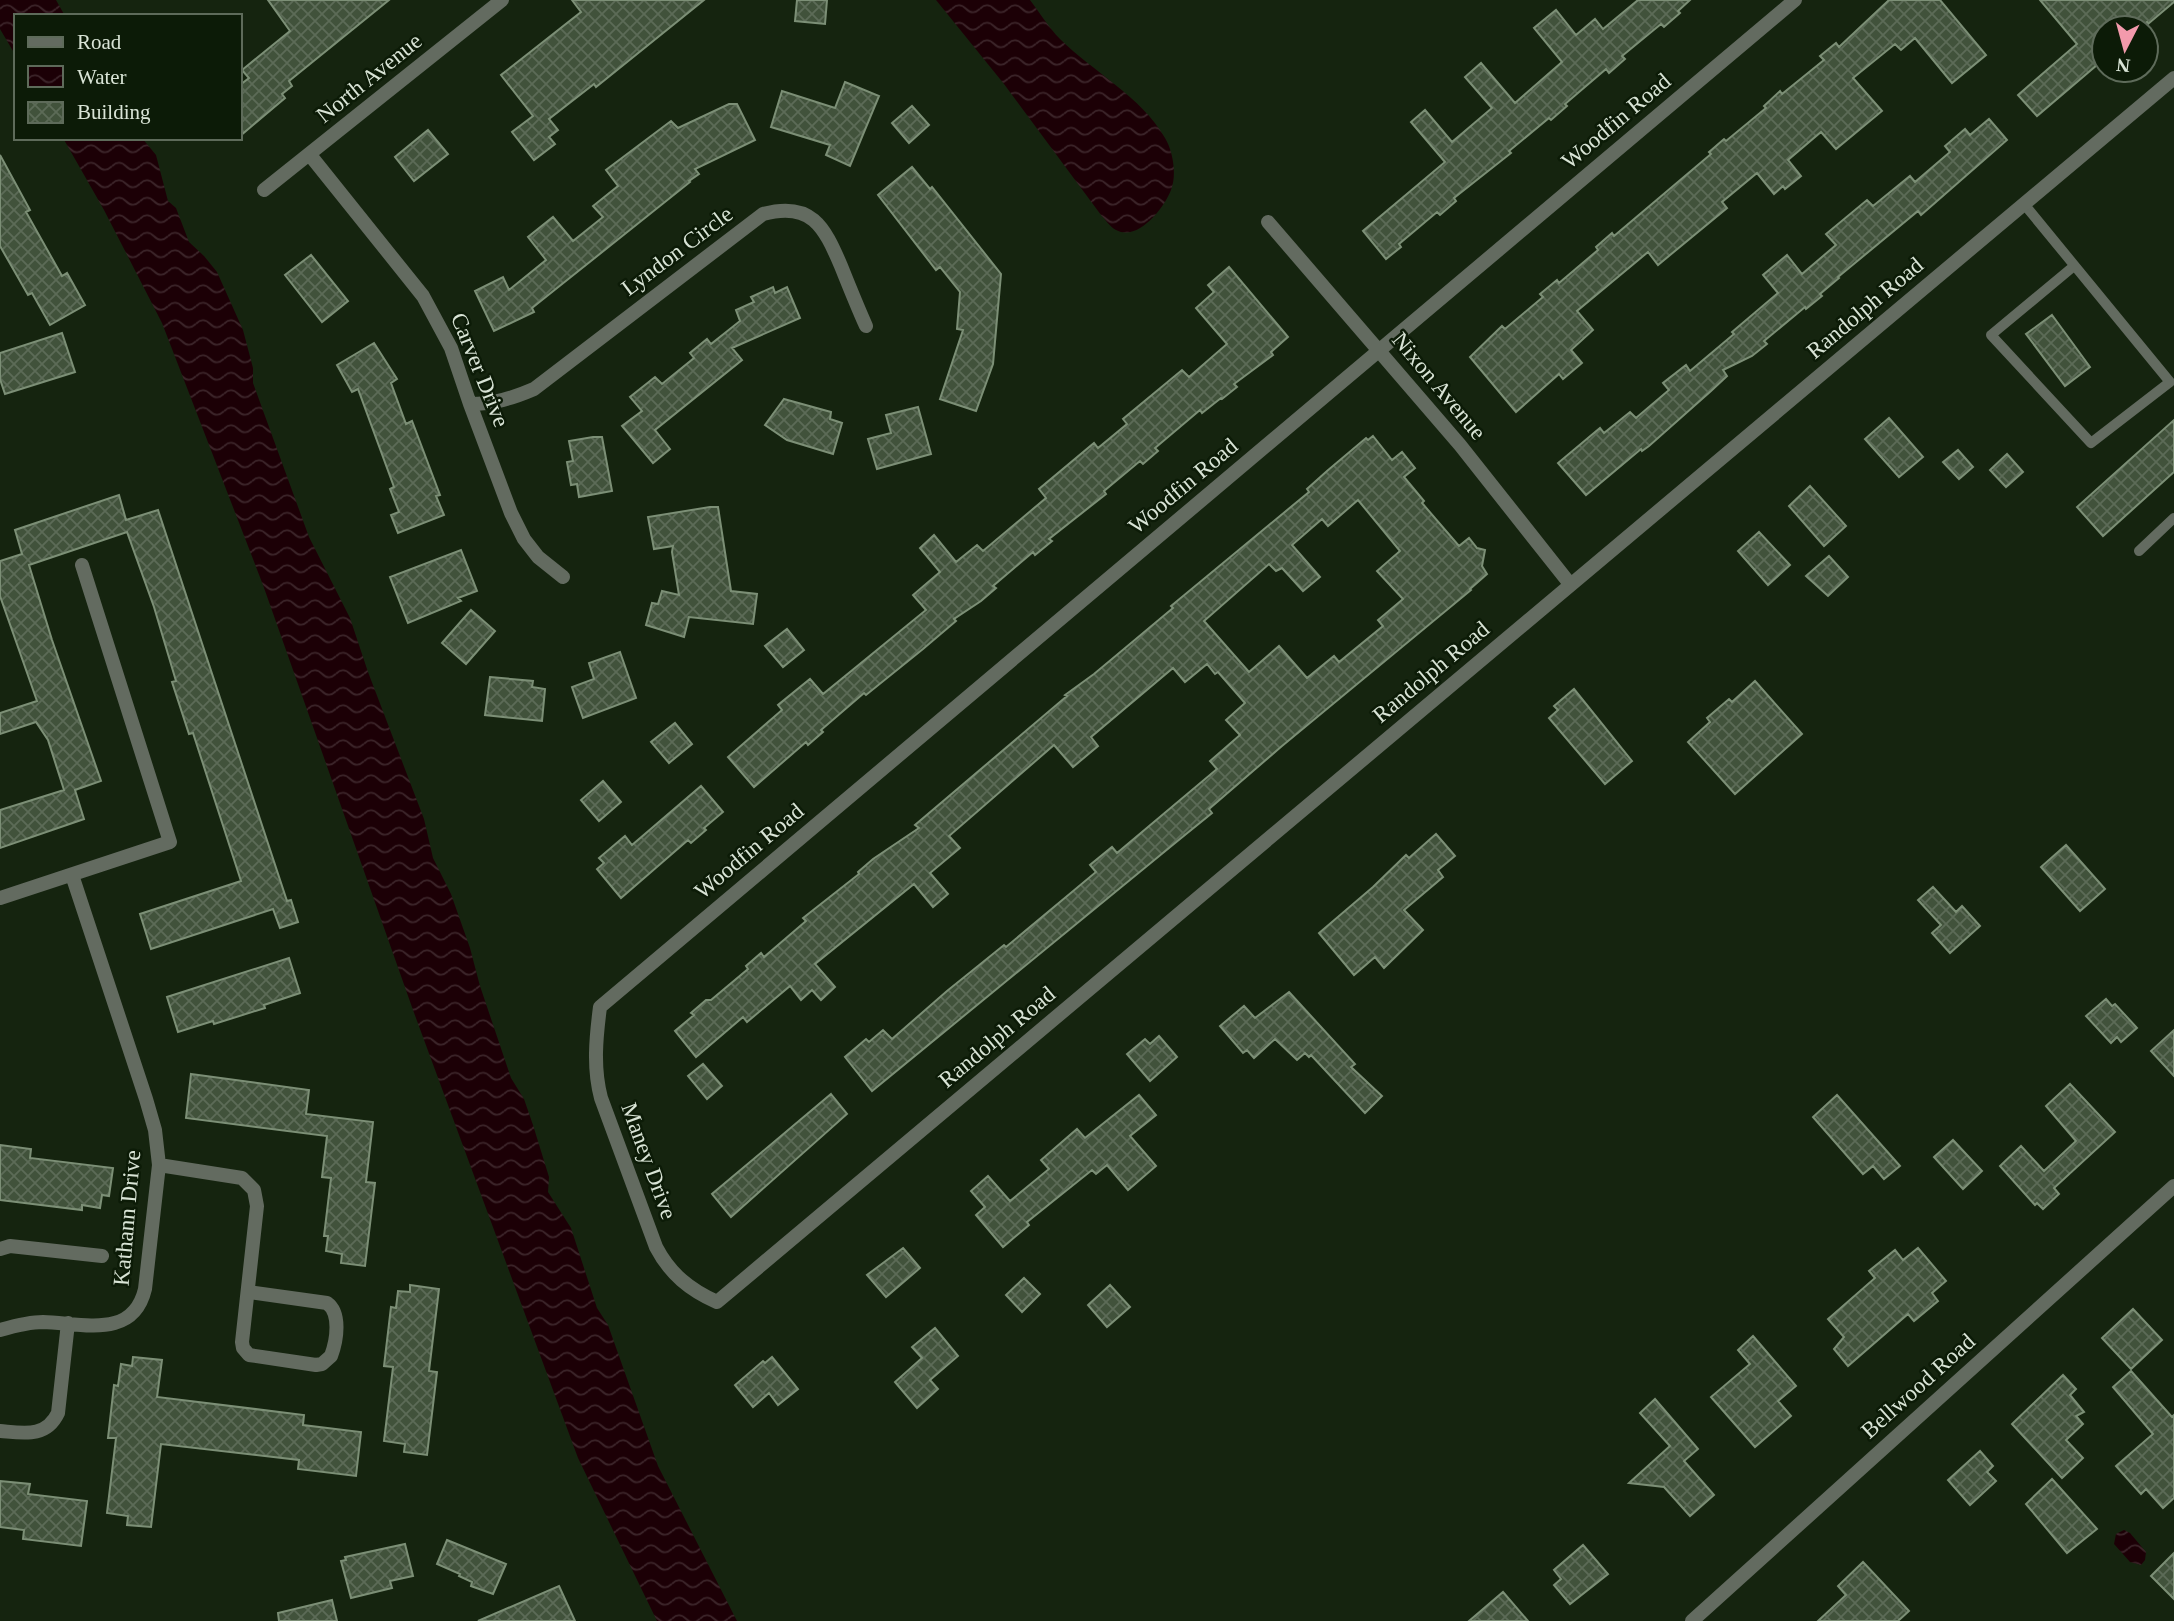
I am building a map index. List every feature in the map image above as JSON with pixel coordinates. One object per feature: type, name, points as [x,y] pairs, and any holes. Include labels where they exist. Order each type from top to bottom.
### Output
[{"type":"street","name":"North Avenue","points":[[264,190],[502,0]]},
{"type":"street","name":"Woodfin Road","points":[[600,1007],[1795,0]]},
{"type":"street","name":"Randolph Road","points":[[717,1302],[2174,78]]},
{"type":"street","name":"Carver Drive","points":[[310,155],[423,296],[451,348],[511,513],[524,539],[538,557],[563,577]]},
{"type":"street","name":"Lyndon Circle","points":[[470,404],[511,399],[534,388],[762,214],[779,209],[797,211],[816,220],[827,233],[866,327]]},
{"type":"street","name":"Nixon Avenue","points":[[1268,222],[1460,445],[1570,584]]},
{"type":"street","points":[[0,898],[170,842],[82,565]]},
{"type":"street","name":"Kathann Drive","points":[[0,1330],[39,1322],[96,1325],[119,1322],[128,1318],[142,1301],[159,1165],[155,1130],[72,875]]},
{"type":"street","name":"Maney Drive","points":[[600,1007],[596,1041],[596,1079],[656,1247],[664,1263],[681,1280],[699,1294],[717,1302]]},
{"type":"street","points":[[159,1165],[242,1178],[254,1190],[257,1206],[242,1342],[248,1355],[316,1364],[322,1364],[331,1356],[336,1318],[332,1306],[327,1303],[248,1292]]},
{"type":"street","name":"Bellwood Road","points":[[1692,1621],[2174,1186]]},
{"type":"street","points":[[0,1249],[10,1246],[102,1256]]},
{"type":"street","points":[[0,1431],[34,1433],[54,1422],[58,1413],[68,1323]]},
{"type":"lane","points":[[2024,204],[2170,382],[2091,443],[1991,335],[2074,266]]},
{"type":"lane","points":[[2139,551],[2174,519]]},
{"type":"water","points":[[0,0],[56,0],[64,14],[14,14],[14,53],[0,29]]},
{"type":"water","points":[[936,0],[1030,0],[1060,39],[1143,109],[1168,143],[1174,170],[1168,197],[1149,221],[1133,231],[1124,232],[1110,225],[1004,84]]},
{"type":"water","points":[[64,140],[144,140],[156,155],[168,201],[176,208],[189,242],[217,272],[243,330],[253,368],[253,383],[309,537],[350,618],[424,819],[433,858],[451,894],[511,1078],[524,1099],[533,1125],[549,1177],[548,1192],[571,1228],[597,1308],[608,1325],[658,1466],[737,1621],[657,1621],[578,1458],[413,1010],[263,585],[162,323],[104,210]]},
{"type":"water","points":[[2124,1530],[2130,1533],[2146,1552],[2141,1565],[2130,1562],[2114,1544],[2116,1534]]},
{"type":"building","points":[[268,0],[389,0],[289,81],[292,86],[282,94],[285,98],[242,134],[242,83],[249,78],[242,70],[290,31]]},
{"type":"building","points":[[572,0],[704,0],[596,87],[594,84],[549,119],[558,130],[549,137],[555,144],[534,160],[512,132],[533,116],[501,75],[581,12]]},
{"type":"building","points":[[797,0],[827,0],[825,24],[795,21]]},
{"type":"building","points":[[1638,0],[1690,0],[1664,27],[1661,24],[1622,56],[1625,59],[1609,73],[1606,69],[1565,104],[1567,106],[1551,120],[1549,118],[1509,151],[1511,153],[1454,198],[1456,201],[1440,215],[1437,212],[1399,244],[1401,247],[1386,259],[1363,231],[1445,162],[1411,122],[1425,110],[1452,142],[1492,108],[1465,77],[1481,63],[1515,103],[1562,62],[1534,28],[1556,10],[1576,35],[1595,19],[1603,29]]},
{"type":"building","points":[[1889,0],[1940,0],[1986,55],[1952,83],[1915,38],[1901,50],[1895,44],[1853,78],[1882,111],[1836,149],[1821,132],[1788,160],[1801,176],[1785,189],[1783,186],[1774,194],[1757,173],[1722,202],[1727,208],[1658,265],[1648,252],[1577,311],[1593,330],[1571,350],[1582,363],[1563,379],[1559,374],[1516,412],[1470,357],[1502,326],[1505,329],[1543,297],[1540,294],[1557,280],[1559,283],[1598,250],[1596,247],[1612,233],[1614,236],[1711,154],[1709,152],[1724,139],[1726,141],[1766,108],[1764,106],[1780,91],[1782,94],[1824,60],[1820,56],[1836,43],[1839,47]]},
{"type":"building","points":[[2040,0],[2174,0],[2160,14],[2090,14],[2090,71],[2037,116],[2018,95],[2077,44]]},
{"type":"building","points":[[845,82],[879,96],[850,166],[826,155],[830,145],[771,127],[782,91],[835,108]]},
{"type":"building","points":[[729,104],[737,104],[755,140],[695,169],[699,174],[690,182],[532,308],[534,312],[494,331],[475,291],[503,277],[509,290],[546,260],[528,237],[553,217],[573,241],[603,217],[593,206],[618,186],[606,170],[671,121],[678,128]]},
{"type":"building","points":[[912,106],[929,125],[909,143],[892,123]]},
{"type":"building","points":[[1989,119],[2007,140],[1921,215],[1918,211],[1838,277],[1820,294],[1822,296],[1764,341],[1767,344],[1752,356],[1723,370],[1727,376],[1649,446],[1642,451],[1641,449],[1586,495],[1558,463],[1600,428],[1604,433],[1630,412],[1636,418],[1669,390],[1663,383],[1686,365],[1690,371],[1734,334],[1732,332],[1778,293],[1763,275],[1787,255],[1802,274],[1836,245],[1826,234],[1867,200],[1873,206],[1910,176],[1915,182],[1950,152],[1945,146],[1965,129],[1970,135]]},
{"type":"building","points":[[428,130],[448,154],[414,181],[395,157]]},
{"type":"building","points":[[0,155],[30,210],[26,212],[62,276],[67,273],[85,305],[50,325],[32,293],[28,295],[0,246]]},
{"type":"building","points":[[912,167],[930,189],[932,187],[1001,274],[993,364],[976,411],[940,399],[963,330],[957,329],[960,292],[940,267],[936,270],[878,195]]},
{"type":"building","points":[[311,255],[348,301],[322,322],[285,275]]},
{"type":"building","points":[[1229,267],[1288,337],[1271,352],[1273,355],[1234,384],[1237,387],[1222,399],[1202,413],[1200,410],[1155,448],[1158,451],[1143,464],[1140,461],[1104,491],[1106,494],[1049,539],[1052,541],[1035,555],[1033,552],[993,586],[996,588],[981,601],[954,619],[956,621],[923,649],[866,695],[864,693],[821,730],[823,732],[808,745],[806,742],[754,787],[728,757],[782,710],[778,705],[810,679],[823,694],[926,610],[913,595],[940,572],[920,548],[934,535],[956,562],[977,545],[983,551],[1046,498],[1039,489],[1094,443],[1098,448],[1127,424],[1123,419],[1182,370],[1189,377],[1227,344],[1196,308],[1214,292],[1208,285]]},
{"type":"building","points":[[773,287],[775,293],[787,287],[800,318],[732,348],[742,360],[655,430],[670,449],[653,463],[622,426],[642,411],[630,397],[655,377],[662,384],[694,358],[690,353],[707,339],[711,344],[740,321],[736,310],[754,302],[751,297]]},
{"type":"building","points":[[2052,315],[2090,367],[2065,386],[2026,334]]},
{"type":"building","points":[[62,333],[75,372],[5,394],[0,379],[0,353]]},
{"type":"building","points":[[374,343],[397,379],[391,383],[406,424],[412,421],[440,495],[436,496],[444,515],[398,533],[391,515],[399,512],[390,489],[394,487],[358,389],[352,392],[337,365]]},
{"type":"building","points":[[784,399],[831,412],[830,419],[842,423],[833,454],[787,440],[765,425]]},
{"type":"building","points":[[918,407],[931,454],[877,469],[868,439],[891,433],[886,415]]},
{"type":"building","points":[[1889,418],[1923,457],[1899,477],[1865,439]]},
{"type":"building","points":[[2174,420],[2174,472],[2103,536],[2077,507]]},
{"type":"building","points":[[1373,436],[1392,460],[1402,452],[1415,468],[1404,477],[1424,501],[1422,503],[1459,546],[1469,538],[1477,548],[1485,550],[1482,566],[1487,574],[1471,590],[1282,746],[1209,809],[1212,813],[872,1091],[845,1057],[866,1039],[869,1042],[883,1030],[892,1039],[947,991],[1004,945],[1006,947],[1096,872],[1090,865],[1112,847],[1117,853],[1217,769],[1210,761],[1240,735],[1226,720],[1245,703],[1218,672],[1215,674],[1207,664],[1185,682],[1173,668],[1091,737],[1098,746],[1073,767],[1054,745],[949,836],[960,848],[930,873],[948,894],[933,907],[914,884],[815,964],[835,987],[821,1000],[812,990],[801,1000],[790,986],[747,1022],[743,1017],[696,1057],[675,1031],[694,1015],[691,1013],[748,969],[746,966],[761,953],[764,957],[806,921],[803,918],[859,874],[873,859],[919,828],[915,825],[1067,696],[1065,695],[1173,608],[1171,606],[1309,492],[1307,489],[1327,471],[1366,438],[1368,440]],"holes":[[[1358,500],[1400,551],[1377,571],[1403,599],[1378,620],[1383,626],[1339,662],[1334,656],[1307,678],[1279,646],[1249,672],[1204,621],[1269,564],[1276,571],[1282,568],[1303,591],[1320,577],[1292,545],[1322,519],[1328,526]]]},
{"type":"building","points":[[602,437],[612,491],[579,497],[577,484],[571,485],[567,462],[573,461],[569,441]]},
{"type":"building","points":[[1958,450],[1973,467],[1959,479],[1943,462]]},
{"type":"building","points":[[2007,454],[2023,472],[2006,487],[1990,470]]},
{"type":"building","points":[[1810,486],[1846,526],[1824,546],[1789,506]]},
{"type":"building","points":[[119,495],[126,520],[158,510],[287,901],[291,900],[298,922],[280,928],[273,909],[151,949],[140,914],[241,881],[193,733],[189,734],[172,682],[176,681],[154,607],[127,532],[29,565],[101,781],[75,790],[84,819],[0,848],[0,810],[64,790],[48,740],[36,722],[0,734],[0,713],[37,701],[0,596],[0,561],[22,554],[15,530]]},
{"type":"building","points":[[718,507],[731,591],[757,594],[753,624],[689,617],[684,637],[646,625],[652,603],[658,604],[662,591],[679,595],[673,546],[654,549],[648,517]]},
{"type":"building","points":[[1759,532],[1790,565],[1768,585],[1738,551]]},
{"type":"building","points":[[461,550],[477,591],[458,598],[461,601],[408,623],[390,577]]},
{"type":"building","points":[[1829,556],[1848,577],[1828,596],[1806,576]]},
{"type":"building","points":[[471,610],[495,631],[466,664],[442,643]]},
{"type":"building","points":[[787,629],[804,650],[783,667],[765,646]]},
{"type":"building","points":[[620,652],[636,698],[583,718],[572,687],[594,679],[589,663]]},
{"type":"building","points":[[490,677],[533,681],[532,687],[545,689],[542,721],[485,715]]},
{"type":"building","points":[[1755,681],[1802,734],[1735,794],[1688,742],[1710,722],[1707,718],[1729,699],[1732,702]]},
{"type":"building","points":[[1574,689],[1632,761],[1605,784],[1549,718],[1558,710],[1554,706]]},
{"type":"building","points":[[675,723],[692,744],[669,763],[651,742]]},
{"type":"building","points":[[603,781],[621,802],[599,821],[581,800]]},
{"type":"building","points":[[701,786],[723,812],[691,843],[688,840],[621,898],[597,869],[604,863],[599,858],[625,836],[632,845]]},
{"type":"building","points":[[1436,834],[1455,856],[1438,870],[1443,877],[1404,910],[1423,930],[1384,968],[1375,957],[1354,975],[1319,933],[1406,855],[1409,858]]},
{"type":"building","points":[[2066,845],[2105,889],[2080,911],[2041,867]]},
{"type":"building","points":[[1933,887],[1956,912],[1962,906],[1980,926],[1950,953],[1932,933],[1941,925],[1918,900]]},
{"type":"building","points":[[289,958],[300,993],[264,1005],[265,1008],[178,1032],[167,997]]},
{"type":"building","points":[[1289,992],[1355,1064],[1351,1067],[1382,1096],[1365,1113],[1311,1055],[1309,1057],[1305,1053],[1297,1060],[1275,1039],[1254,1058],[1247,1050],[1243,1053],[1220,1026],[1244,1006],[1255,1018]]},
{"type":"building","points":[[2106,999],[2112,1006],[2115,1004],[2137,1028],[2121,1042],[2117,1037],[2111,1043],[2086,1016]]},
{"type":"building","points":[[2174,1030],[2174,1076],[2151,1051]]},
{"type":"building","points":[[1159,1036],[1177,1057],[1150,1081],[1127,1054],[1145,1039],[1150,1044]]},
{"type":"building","points":[[703,1064],[722,1086],[707,1099],[688,1076]]},
{"type":"building","points":[[191,1074],[309,1090],[306,1114],[373,1122],[366,1182],[375,1183],[365,1266],[341,1263],[342,1254],[326,1251],[328,1236],[324,1236],[331,1178],[322,1177],[327,1136],[186,1118]]},
{"type":"building","points":[[2070,1084],[2115,1132],[2054,1188],[2059,1194],[2043,1209],[2037,1203],[2035,1205],[2000,1166],[2021,1146],[2044,1171],[2076,1141],[2046,1106]]},
{"type":"building","points":[[831,1094],[847,1114],[731,1217],[712,1194]]},
{"type":"building","points":[[1139,1095],[1156,1115],[1130,1136],[1156,1166],[1128,1190],[1107,1165],[1096,1174],[1092,1170],[1027,1222],[1029,1225],[1003,1247],[976,1215],[985,1207],[971,1191],[988,1176],[1010,1201],[1049,1169],[1041,1160],[1077,1129],[1085,1138]]},
{"type":"building","points":[[1837,1095],[1900,1166],[1884,1179],[1873,1166],[1863,1174],[1813,1117]]},
{"type":"building","points":[[1953,1140],[1982,1171],[1963,1189],[1934,1157]]},
{"type":"building","points":[[0,1145],[31,1149],[30,1158],[113,1168],[109,1196],[102,1195],[100,1208],[82,1205],[82,1210],[0,1200]]},
{"type":"building","points":[[903,1248],[920,1268],[886,1297],[867,1275]]},
{"type":"building","points":[[1918,1248],[1946,1281],[1932,1293],[1938,1301],[1914,1321],[1908,1314],[1848,1366],[1834,1349],[1844,1337],[1828,1319],[1875,1278],[1869,1271],[1895,1250],[1903,1260]]},
{"type":"building","points":[[1024,1278],[1040,1294],[1022,1312],[1006,1295]]},
{"type":"building","points":[[410,1285],[439,1289],[429,1371],[437,1372],[427,1455],[404,1452],[405,1444],[384,1441],[393,1367],[384,1366],[391,1307],[396,1308],[398,1291],[410,1292]]},
{"type":"building","points":[[1110,1285],[1130,1307],[1107,1327],[1088,1305]]},
{"type":"building","points":[[2133,1309],[2162,1340],[2131,1369],[2102,1338]]},
{"type":"building","points":[[935,1328],[958,1356],[930,1380],[938,1389],[917,1408],[895,1382],[922,1358],[912,1347]]},
{"type":"building","points":[[1753,1336],[1796,1386],[1778,1401],[1791,1416],[1755,1447],[1711,1397],[1750,1364],[1738,1350]]},
{"type":"building","points":[[133,1357],[162,1360],[157,1397],[304,1415],[303,1425],[361,1432],[356,1476],[298,1469],[299,1460],[161,1444],[151,1527],[127,1525],[128,1516],[107,1513],[116,1438],[108,1438],[114,1385],[118,1386],[121,1364],[132,1366]]},
{"type":"building","points":[[772,1357],[798,1389],[778,1405],[769,1393],[753,1407],[735,1385],[763,1361],[765,1363]]},
{"type":"building","points":[[2131,1371],[2172,1417],[2174,1415],[2174,1498],[2163,1508],[2146,1489],[2141,1494],[2116,1466],[2153,1434],[2113,1387]]},
{"type":"building","points":[[2063,1375],[2076,1389],[2070,1395],[2084,1412],[2076,1416],[2083,1424],[2066,1440],[2083,1458],[2062,1478],[2012,1424]]},
{"type":"building","points":[[1655,1399],[1698,1449],[1684,1461],[1714,1495],[1690,1516],[1664,1487],[1629,1483],[1670,1446],[1640,1413]]},
{"type":"building","points":[[1980,1451],[1993,1466],[1987,1472],[1996,1481],[1970,1505],[1948,1480]]},
{"type":"building","points":[[2052,1479],[2097,1529],[2067,1553],[2026,1504]]},
{"type":"building","points":[[0,1481],[30,1484],[28,1494],[87,1501],[81,1546],[23,1539],[24,1530],[0,1527]]},
{"type":"building","points":[[447,1540],[506,1564],[493,1594],[471,1586],[472,1582],[459,1576],[460,1574],[437,1564]]},
{"type":"building","points":[[405,1544],[413,1576],[390,1581],[392,1588],[351,1598],[341,1561],[346,1560],[345,1557]]},
{"type":"building","points":[[1583,1545],[1608,1574],[1570,1604],[1554,1585],[1561,1579],[1554,1570]]},
{"type":"building","points":[[2174,1553],[2174,1599],[2151,1576]]},
{"type":"building","points":[[1863,1562],[1909,1611],[1898,1621],[1818,1621],[1846,1595],[1838,1586]]},
{"type":"building","points":[[559,1586],[575,1621],[478,1621]]},
{"type":"building","points":[[1503,1592],[1528,1621],[1469,1621]]},
{"type":"building","points":[[332,1600],[337,1621],[279,1621],[278,1613]]}]
